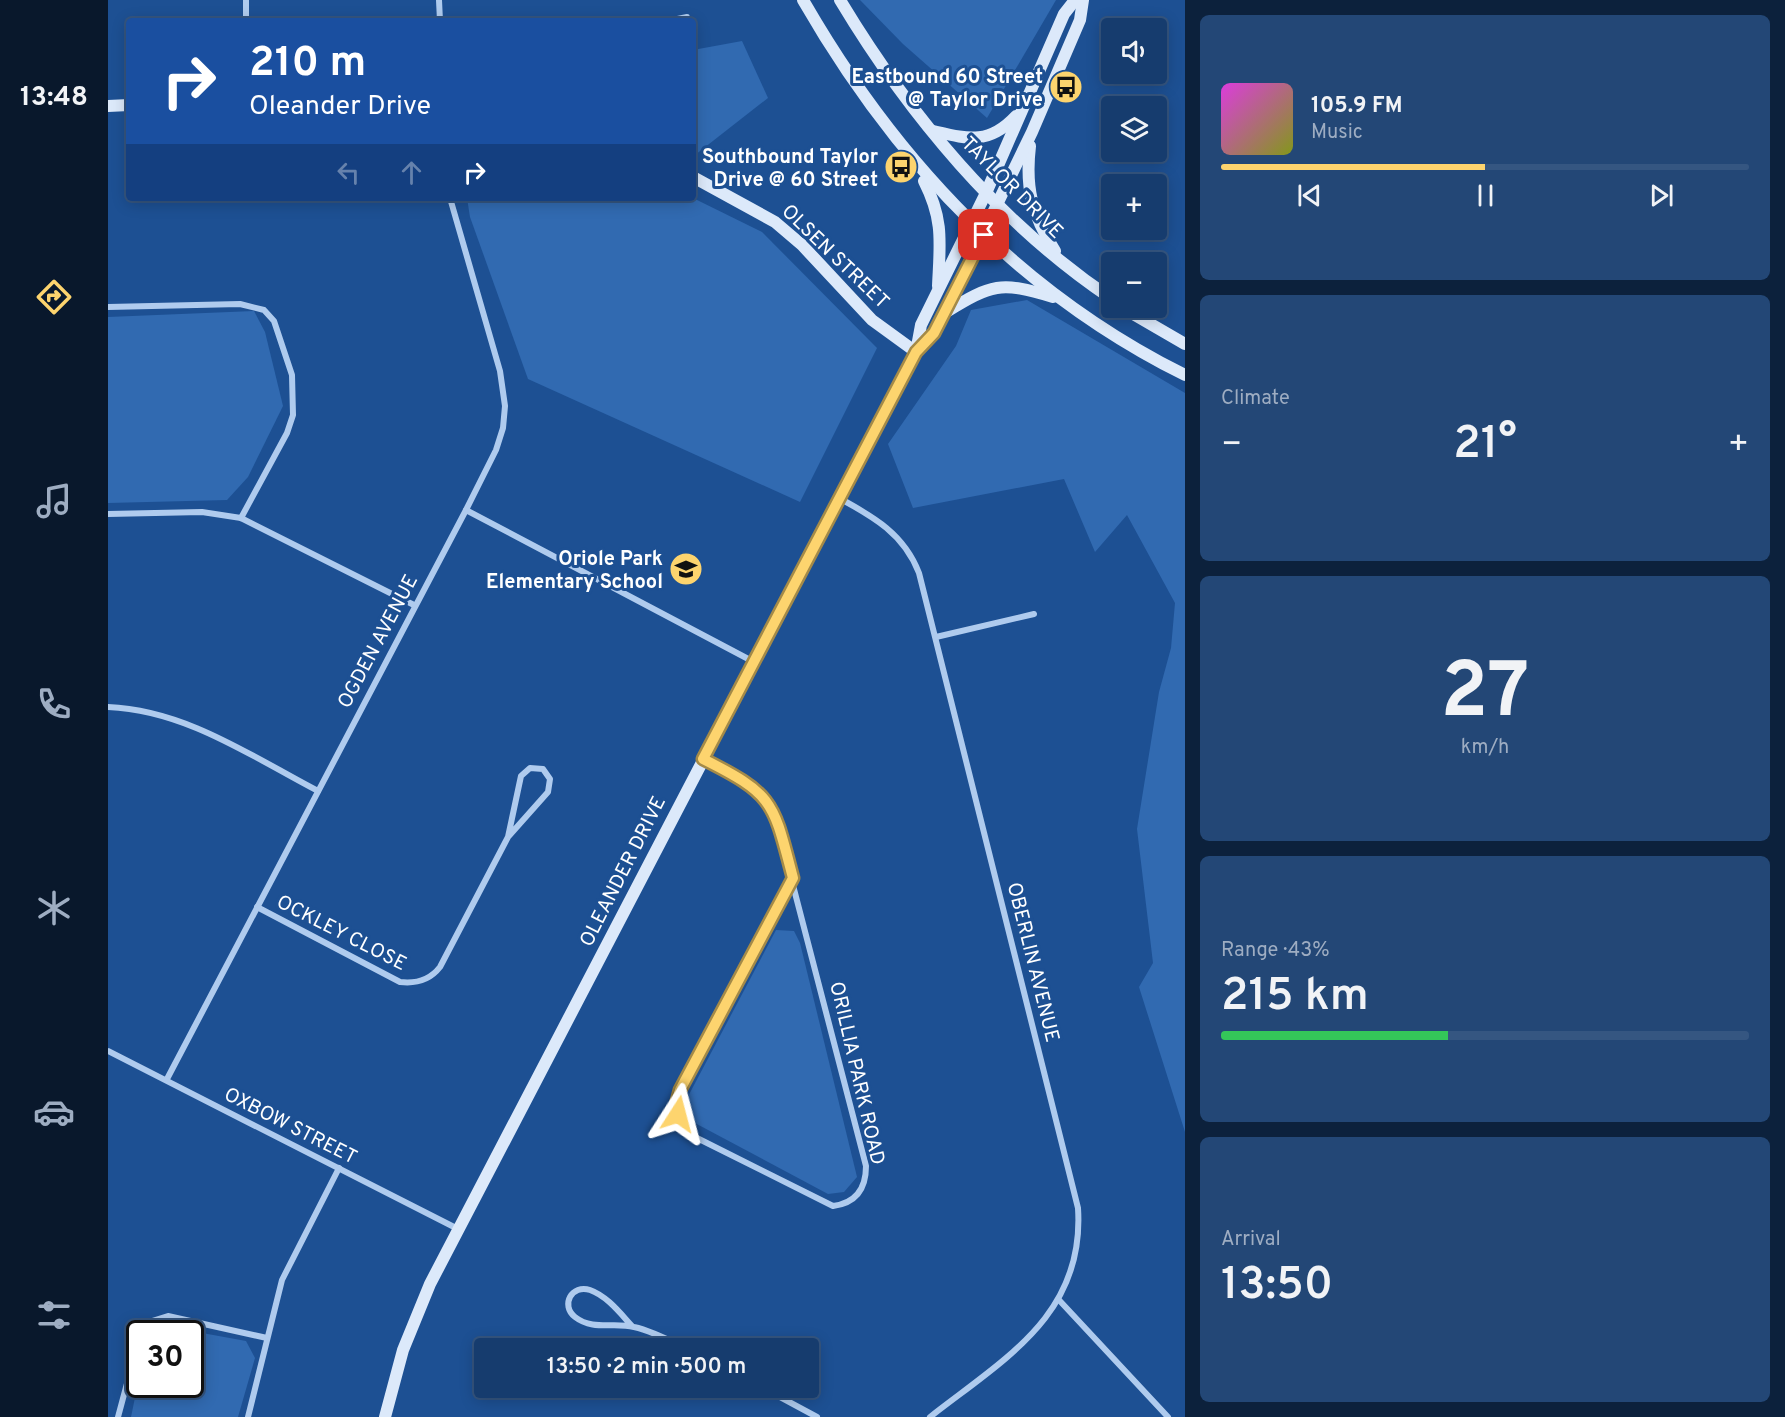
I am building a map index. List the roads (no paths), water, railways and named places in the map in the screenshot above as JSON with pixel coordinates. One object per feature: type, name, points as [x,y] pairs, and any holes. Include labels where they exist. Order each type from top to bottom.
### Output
[{"type":"main road","points":[[803,0],[831,50],[915,164],[971,224],[1061,300],[1131,345],[1185,375]]},
{"type":"main road","name":"TAYLOR DRIVE","points":[[840,0],[866,43],[933,131],[986,193],[1065,267],[1101,292]]},
{"type":"main road","name":"OLEANDER DRIVE","points":[[916,352],[921,325],[986,193],[1064,14],[1075,0]]},
{"type":"main road","name":"OLEANDER DRIVE","points":[[385,1417],[410,1331],[430,1284],[838,498],[916,352],[934,333],[945,312],[1032,132],[1080,20],[1083,0]]},
{"type":"main road","points":[[108,106],[126,105]]},
{"type":"main road","points":[[933,131],[963,140],[985,137],[1007,126],[1021,111]]},
{"type":"main road","points":[[1032,132],[1028,177],[1033,207],[1040,227],[1065,267]]},
{"type":"main road","points":[[915,164],[931,194],[941,228],[938,290]]},
{"type":"main road","name":"OLSEN STREET","points":[[696,179],[776,222],[802,245],[872,320],[916,352]]},
{"type":"main road","points":[[945,312],[976,294],[1004,286],[1024,288],[1061,300]]},
{"type":"main road","points":[[1140,318],[1185,344]]},
{"type":"street","points":[[246,0],[246,18]]},
{"type":"street","points":[[439,0],[440,18]]},
{"type":"street","points":[[682,18],[687,17]]},
{"type":"street","name":"OGDEN AVENUE","points":[[167,1079],[496,450],[503,428],[505,406],[500,371],[451,201]]},
{"type":"street","points":[[108,307],[240,304],[264,310],[274,321],[292,375],[293,415],[287,433],[241,518]]},
{"type":"street","name":"OBERLIN AVENUE","points":[[838,498],[887,527],[908,551],[919,573],[1076,1201],[1079,1223],[1075,1255],[1059,1300],[1029,1339],[930,1417]]},
{"type":"street","points":[[465,510],[754,662]]},
{"type":"street","points":[[108,514],[209,512],[241,518],[414,605]]},
{"type":"street","points":[[936,637],[1034,614]]},
{"type":"street","points":[[108,707],[131,708],[174,718],[318,791]]},
{"type":"street","name":"ORILLIA PARK ROAD","points":[[703,759],[747,782],[768,802],[779,827],[793,878],[866,1166],[866,1177],[858,1196],[849,1202],[832,1206],[695,1137],[684,1127],[676,1108],[680,1090],[793,878]]},
{"type":"street","name":"OCKLEY CLOSE","points":[[257,907],[400,982],[418,982],[434,974],[440,967],[508,837],[548,792],[550,779],[543,769],[530,768],[521,776],[508,837]]},
{"type":"street","name":"OXBOW STREET","points":[[108,1051],[458,1229]]},
{"type":"street","points":[[248,1417],[267,1338],[288,1267],[339,1168]]},
{"type":"street","points":[[632,1326],[597,1326],[579,1320],[572,1316],[568,1306],[569,1296],[579,1290],[592,1291],[604,1298],[632,1326],[661,1338]]},
{"type":"street","points":[[1059,1300],[1168,1417]]},
{"type":"street","points":[[155,1320],[168,1316],[186,1320]]},
{"type":"street","points":[[204,1324],[267,1338]]},
{"type":"street","points":[[118,1417],[126,1387]]},
{"type":"street","points":[[782,1398],[817,1417]]},
{"type":"place","name":"Eastbound 60 Street @ Taylor Drive","points":[[1066,87]]},
{"type":"place","name":"Southbound Taylor Drive @ 60 Street","points":[[901,167]]},
{"type":"place","name":"Oriole Park Elementary School","points":[[686,569]]}]
